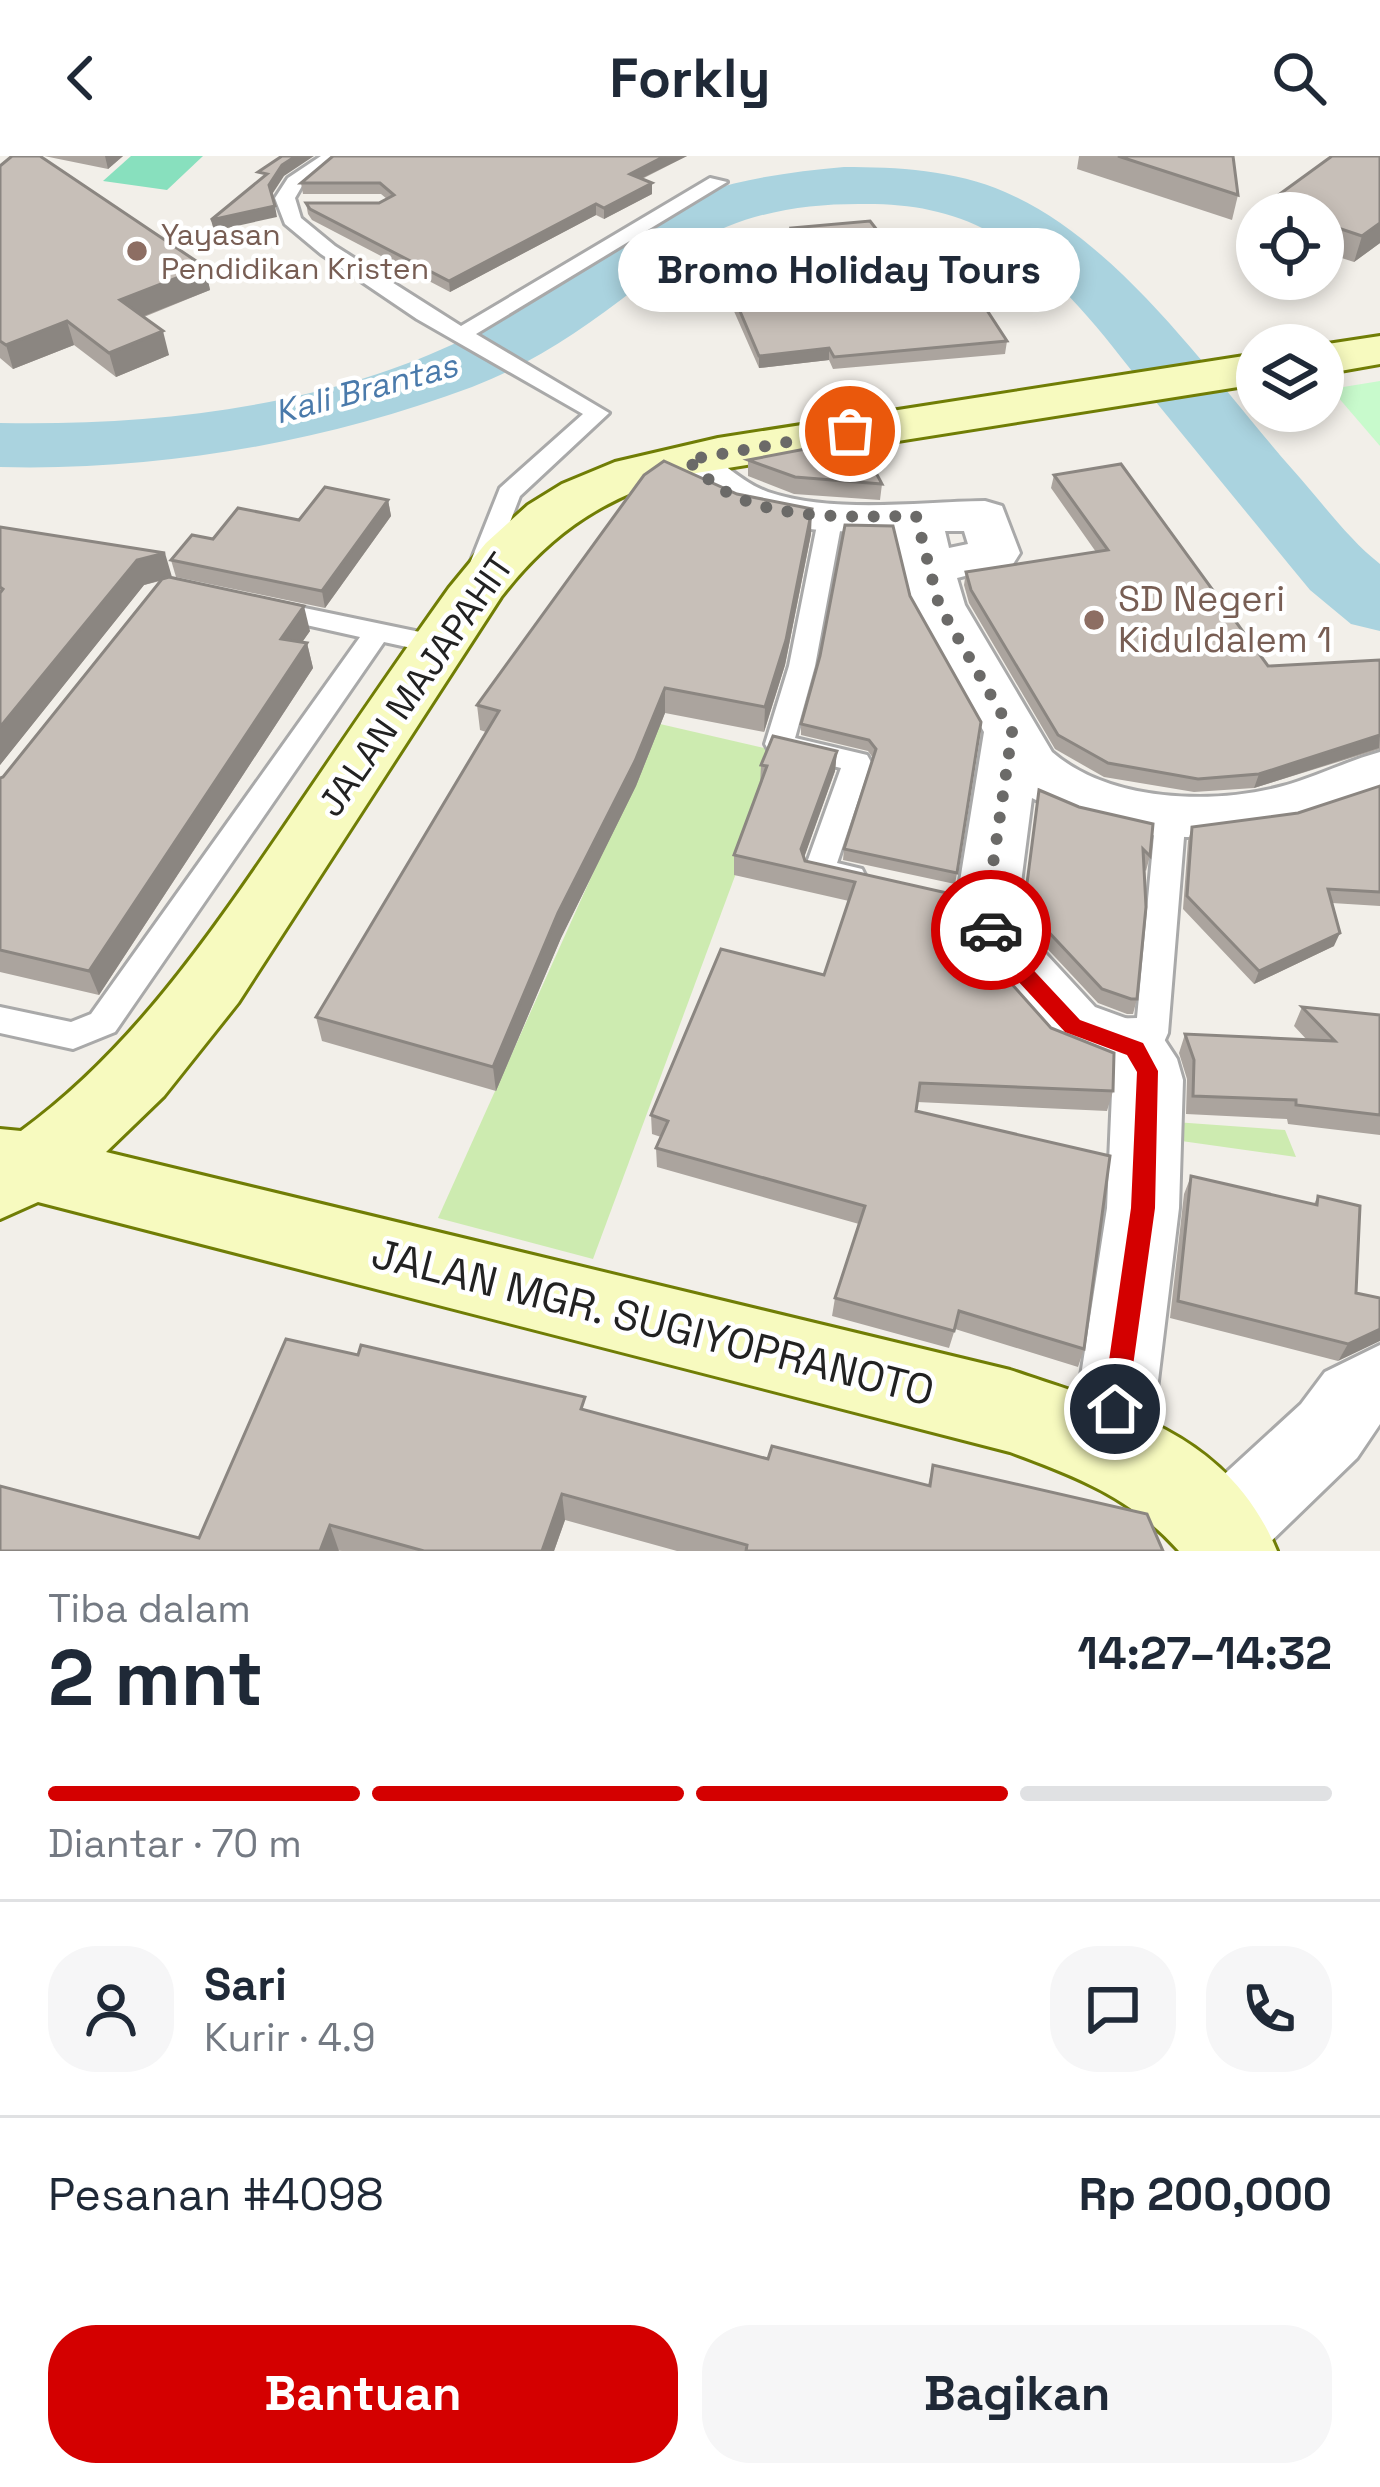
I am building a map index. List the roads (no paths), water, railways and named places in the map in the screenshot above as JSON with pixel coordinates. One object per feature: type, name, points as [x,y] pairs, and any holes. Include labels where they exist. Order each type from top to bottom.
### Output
[{"type":"street","points":[[1344,356],[1380,350]]},
{"type":"street","name":"JALAN MAJAPAHIT","points":[[11,1170],[108,1108],[165,1048],[232,959],[454,623],[510,546],[544,518],[625,476],[687,460],[1236,372]]},
{"type":"street","points":[[687,460],[722,489],[746,500],[831,515],[922,543],[939,605],[1012,732],[1051,787],[1113,805],[1172,813],[1230,813],[1292,805],[1380,772]]},
{"type":"street","points":[[1012,732],[977,904],[992,937],[1066,1018],[1081,1030],[1135,1049],[1144,1059],[1150,1080],[1143,1208],[1110,1447]]},
{"type":"street","name":"JALAN MGR. SUGIYOPRANOTO","points":[[11,1170],[1010,1411],[1142,1460],[1202,1504],[1227,1541]]},
{"type":"street","points":[[1227,1541],[1329,1431],[1352,1398],[1380,1381]]},
{"type":"lane","points":[[243,603],[377,632],[454,623],[509,493],[598,413],[328,250],[292,220],[286,204],[296,182],[334,156]]},
{"type":"lane","points":[[468,337],[717,182]]},
{"type":"lane","points":[[286,204],[318,204]]},
{"type":"lane","points":[[831,515],[802,666],[779,744],[856,761],[819,871],[882,884]]},
{"type":"lane","points":[[0,1020],[73,1036],[103,1023],[377,632]]},
{"type":"lane","points":[[1066,1018],[1152,1033],[1172,813]]},
{"type":"waterway","name":"Kali Brantas","points":[[0,445],[110,444],[167,438],[339,405],[466,364],[509,343],[569,306],[665,234],[709,212],[750,198],[844,185],[937,191],[1014,220],[1063,256],[1127,322],[1339,572],[1380,605]]},
{"type":"place","name":"Yayasan Pendidikan Kristen","points":[[137,251]]},
{"type":"place","name":"Bromo Holiday Tours","points":[[850,431]]},
{"type":"place","name":"SD Negeri Kiduldalem 1","points":[[1094,620]]}]
